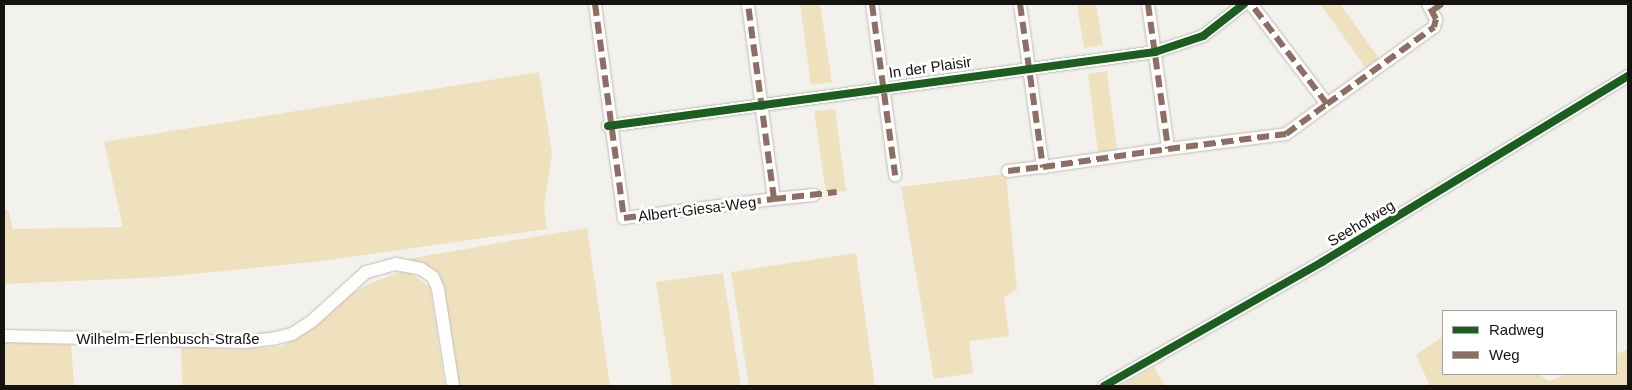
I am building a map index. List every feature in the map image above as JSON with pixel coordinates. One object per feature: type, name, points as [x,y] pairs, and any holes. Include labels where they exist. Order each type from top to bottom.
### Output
[{"type":"street","points":[[595,4],[610,126]]},
{"type":"street","name":"Albert-Giesa-Weg","points":[[748,4],[774,199]]},
{"type":"street","points":[[872,4],[895,175]]},
{"type":"street","points":[[1020,4],[1042,167]]},
{"type":"street","points":[[1148,4],[1168,149]]},
{"type":"street","name":"In der Plaisir","points":[[610,126],[883,87],[1155,52],[1210,32],[1244,4]]},
{"type":"street","points":[[1251,4],[1327,104]]},
{"type":"street","points":[[1008,171],[1286,134],[1434,27],[1435,6]]},
{"type":"street","name":"Seehofweg","points":[[1104,386],[1322,262],[1628,76]]},
{"type":"street","name":"Albert-Giesa-Weg","points":[[610,126],[624,218],[814,195]]},
{"type":"street","name":"Wilhelm-Erlenbusch-Straße","points":[[4,336],[245,342],[276,338],[292,334],[312,321],[366,272],[396,264],[421,269],[433,277],[438,289],[453,386]]},
{"type":"shaded area","points":[[800,4],[820,4],[832,82],[811,85]]},
{"type":"shaded area","points":[[1077,4],[1096,4],[1103,45],[1084,48]]},
{"type":"shaded area","points":[[1320,4],[1340,4],[1381,61],[1368,71]]},
{"type":"shaded area","points":[[1107,71],[1118,158],[1099,161],[1088,74]]},
{"type":"shaded area","points":[[539,72],[552,153],[544,206],[547,229],[322,261],[163,277],[4,284],[4,210],[8,210],[13,229],[123,227],[104,142]]},
{"type":"shaded area","points":[[835,109],[846,191],[826,193],[814,111]]},
{"type":"shaded area","points":[[1006,174],[1017,290],[1004,297],[1009,336],[969,341],[973,373],[934,379],[901,187]]},
{"type":"shaded area","points":[[587,228],[610,386],[459,386],[440,276],[426,266],[407,259]]},
{"type":"shaded area","points":[[856,253],[875,386],[749,386],[731,272]]},
{"type":"shaded area","points":[[406,270],[430,287],[445,386],[182,386],[181,344],[231,350],[282,346],[306,333],[344,298],[368,284]]},
{"type":"shaded area","points":[[723,273],[741,386],[672,386],[656,282]]},
{"type":"shaded area","points":[[1442,337],[1442,375],[1540,375],[1549,381],[1564,375],[1617,375],[1617,354],[1628,349],[1628,386],[1425,386],[1429,384],[1416,355]]},
{"type":"shaded area","points":[[4,342],[71,345],[74,386],[4,386]]},
{"type":"shaded area","points":[[1154,367],[1165,386],[1120,386]]},
{"type":"marked path","points":[[595,4],[624,218],[774,199],[748,4]]},
{"type":"marked path","points":[[872,4],[895,175]]},
{"type":"marked path","points":[[1020,4],[1043,167],[1168,149]]},
{"type":"marked path","points":[[1148,4],[1168,149],[1286,134],[1327,104],[1251,4]]},
{"type":"marked path","points":[[1327,104],[1434,27],[1436,19],[1428,4]]},
{"type":"marked path","points":[[1433,10],[1442,4]]},
{"type":"marked path","points":[[1008,171],[1043,167]]},
{"type":"marked path","points":[[774,199],[837,192]]},
{"type":"cycle path","points":[[608,126],[1155,52],[1203,36],[1244,4]]},
{"type":"cycle path","points":[[1104,386],[1322,262],[1628,76]]}]
